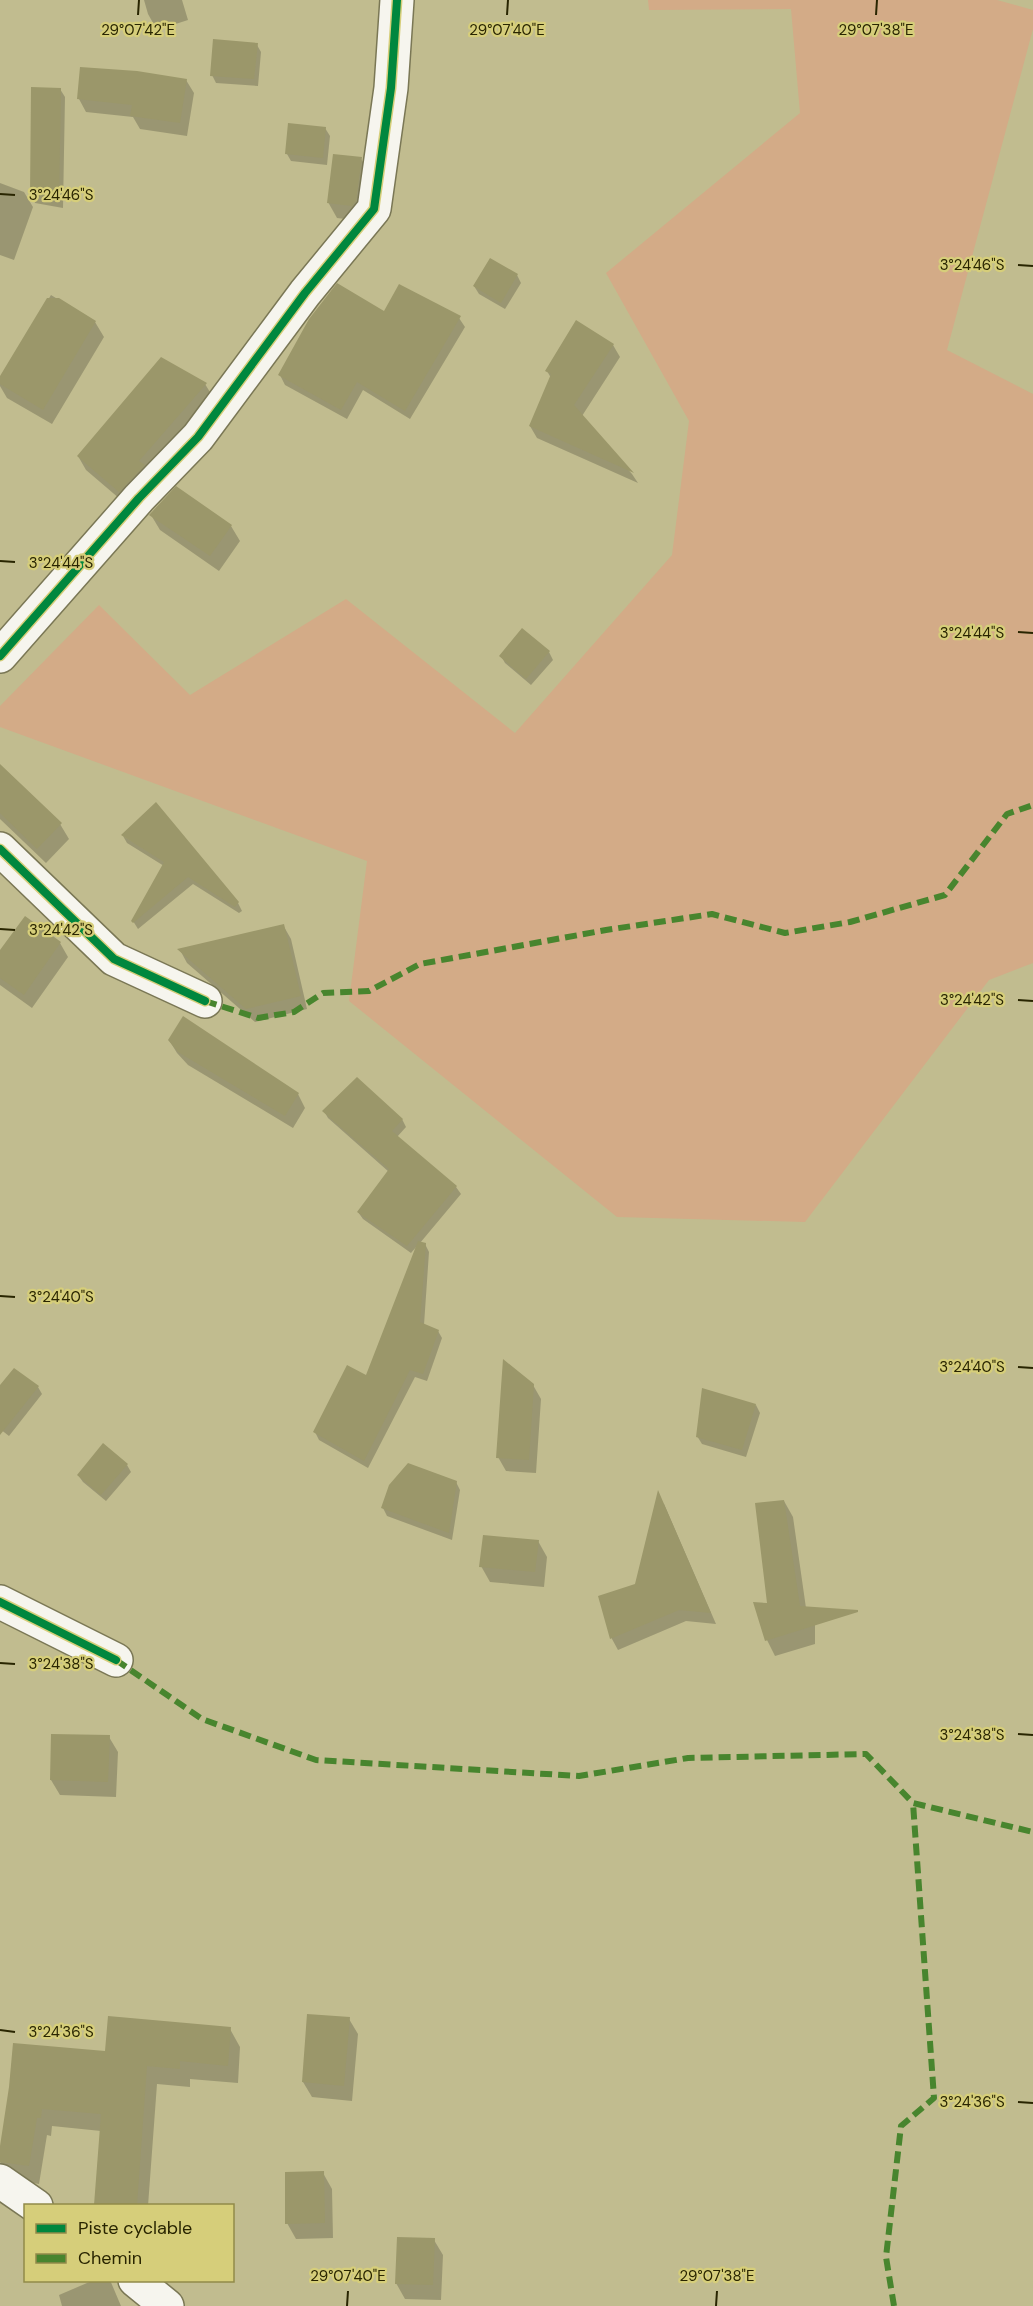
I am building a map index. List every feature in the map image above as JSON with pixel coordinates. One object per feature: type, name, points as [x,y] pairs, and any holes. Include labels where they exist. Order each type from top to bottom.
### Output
[{"type":"street","points":[[0,656],[139,498],[198,437],[305,293],[374,209],[391,88],[397,0]]},
{"type":"street","points":[[0,849],[114,959],[205,1002]]},
{"type":"street","points":[[0,1602],[116,1660]]},
{"type":"street","points":[[0,2181],[34,2204]]},
{"type":"street","points":[[137,2282],[167,2306]]},
{"type":"shaded area","points":[[648,0],[997,0],[1033,10],[1033,29],[947,350],[1033,394],[1033,963],[989,980],[805,1222],[617,1217],[349,1001],[367,861],[0,727],[0,706],[99,605],[190,695],[346,599],[515,733],[672,555],[689,421],[606,273],[800,113],[791,9],[649,10]]},
{"type":"building","points":[[213,39],[258,43],[254,79],[210,76]]},
{"type":"building","points":[[80,67],[137,71],[187,79],[180,123],[130,116],[132,105],[77,99]]},
{"type":"building","points":[[31,87],[61,88],[59,201],[30,195]]},
{"type":"building","points":[[288,123],[326,127],[323,158],[285,154]]},
{"type":"building","points":[[333,154],[362,157],[356,201],[352,206],[327,203]]},
{"type":"building","points":[[490,258],[518,274],[501,303],[473,286]]},
{"type":"building","points":[[337,283],[384,311],[399,284],[461,316],[405,411],[357,382],[341,410],[278,375],[309,319]]},
{"type":"building","points":[[47,298],[59,298],[96,321],[43,410],[0,384],[0,376]]},
{"type":"building","points":[[576,320],[614,344],[574,405],[634,473],[529,426],[551,374],[545,371]]},
{"type":"building","points":[[161,357],[207,383],[139,461],[145,465],[119,492],[77,456]]},
{"type":"building","points":[[176,486],[232,525],[210,556],[149,515]]},
{"type":"building","points":[[522,628],[550,651],[526,679],[499,656]]},
{"type":"building","points":[[0,764],[62,823],[37,849],[0,813]]},
{"type":"building","points":[[156,802],[239,902],[235,907],[188,877],[133,923],[131,921],[164,862],[121,835]]},
{"type":"building","points":[[25,916],[61,942],[24,995],[0,978],[0,950]]},
{"type":"building","points":[[284,924],[301,996],[246,1009],[177,949]]},
{"type":"building","points":[[183,1016],[299,1093],[285,1116],[178,1052],[168,1040]]},
{"type":"building","points":[[357,1077],[403,1119],[392,1131],[457,1186],[407,1246],[357,1212],[389,1169],[322,1111]]},
{"type":"building","points":[[418,1241],[426,1243],[420,1322],[439,1330],[423,1374],[410,1370],[364,1461],[313,1432],[347,1365],[366,1375]]},
{"type":"building","points":[[503,1359],[534,1384],[529,1460],[496,1458]]},
{"type":"building","points":[[14,1368],[39,1386],[0,1435],[0,1385]]},
{"type":"building","points":[[702,1388],[756,1404],[742,1450],[696,1437]]},
{"type":"building","points":[[103,1443],[128,1464],[101,1495],[77,1475]]},
{"type":"building","points":[[408,1463],[457,1481],[449,1533],[381,1508],[389,1485]]},
{"type":"building","points":[[658,1490],[711,1613],[679,1610],[610,1639],[598,1596],[635,1584]]},
{"type":"building","points":[[784,1500],[800,1606],[858,1610],[858,1612],[765,1641],[753,1602],[767,1603],[755,1503]]},
{"type":"building","points":[[483,1535],[539,1540],[535,1572],[479,1567]]},
{"type":"building","points":[[51,1734],[110,1735],[108,1782],[50,1780]]},
{"type":"building","points":[[307,2014],[350,2017],[344,2086],[302,2082]]},
{"type":"building","points":[[108,2016],[231,2027],[228,2066],[180,2061],[180,2069],[147,2066],[137,2204],[94,2204],[101,2114],[42,2109],[41,2118],[37,2118],[29,2166],[0,2162],[13,2043],[105,2051]]},
{"type":"building","points":[[324,2171],[325,2223],[285,2224],[285,2172]]},
{"type":"building","points":[[397,2237],[435,2238],[433,2285],[395,2284]]},
{"type":"marked path","points":[[205,1001],[258,1018],[294,1012],[323,993],[369,991],[420,964],[606,930],[712,914],[785,933],[850,922],[945,895],[1007,814],[1033,805]]},
{"type":"marked path","points":[[116,1660],[202,1719],[316,1760],[579,1776],[688,1758],[866,1754],[913,1803],[1033,1832]]},
{"type":"marked path","points":[[894,2306],[886,2257],[901,2126],[934,2098],[913,1803]]},
{"type":"cycle path","points":[[0,656],[139,498],[198,437],[305,293],[374,209],[391,88],[397,0]]},
{"type":"cycle path","points":[[0,849],[114,959],[205,1001]]},
{"type":"cycle path","points":[[0,1602],[116,1660]]}]
